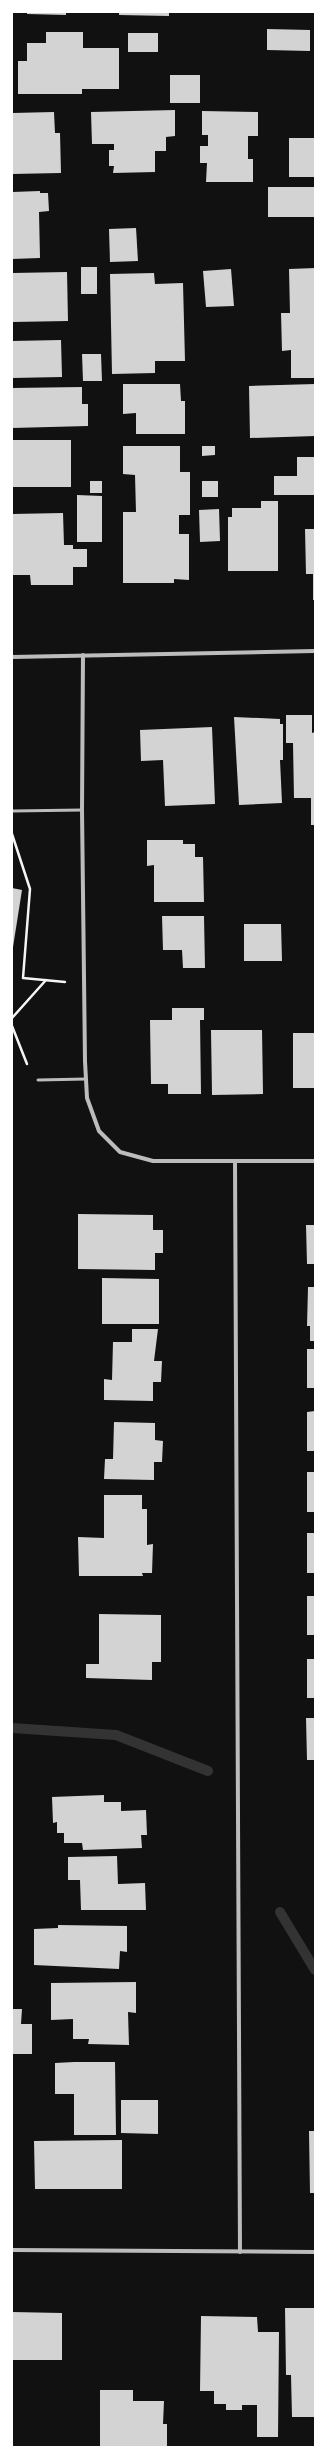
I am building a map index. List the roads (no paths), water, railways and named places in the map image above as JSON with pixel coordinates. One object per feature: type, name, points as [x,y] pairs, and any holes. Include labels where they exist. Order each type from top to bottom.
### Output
[{"type":"street","points":[[12,657],[315,650]]},
{"type":"street","points":[[83,655],[82,810],[86,1079],[87,1098],[100,1131],[120,1152],[153,1161],[315,1160]]},
{"type":"street","points":[[235,1161],[240,2252]]},
{"type":"street","points":[[12,2250],[315,2252]]},
{"type":"lane","points":[[12,811],[82,810]]},
{"type":"lane","points":[[38,1080],[86,1079]]},
{"type":"waterway","points":[[12,1728],[116,1735],[208,1771]]},
{"type":"waterway","points":[[280,1912],[315,1970]]}]
